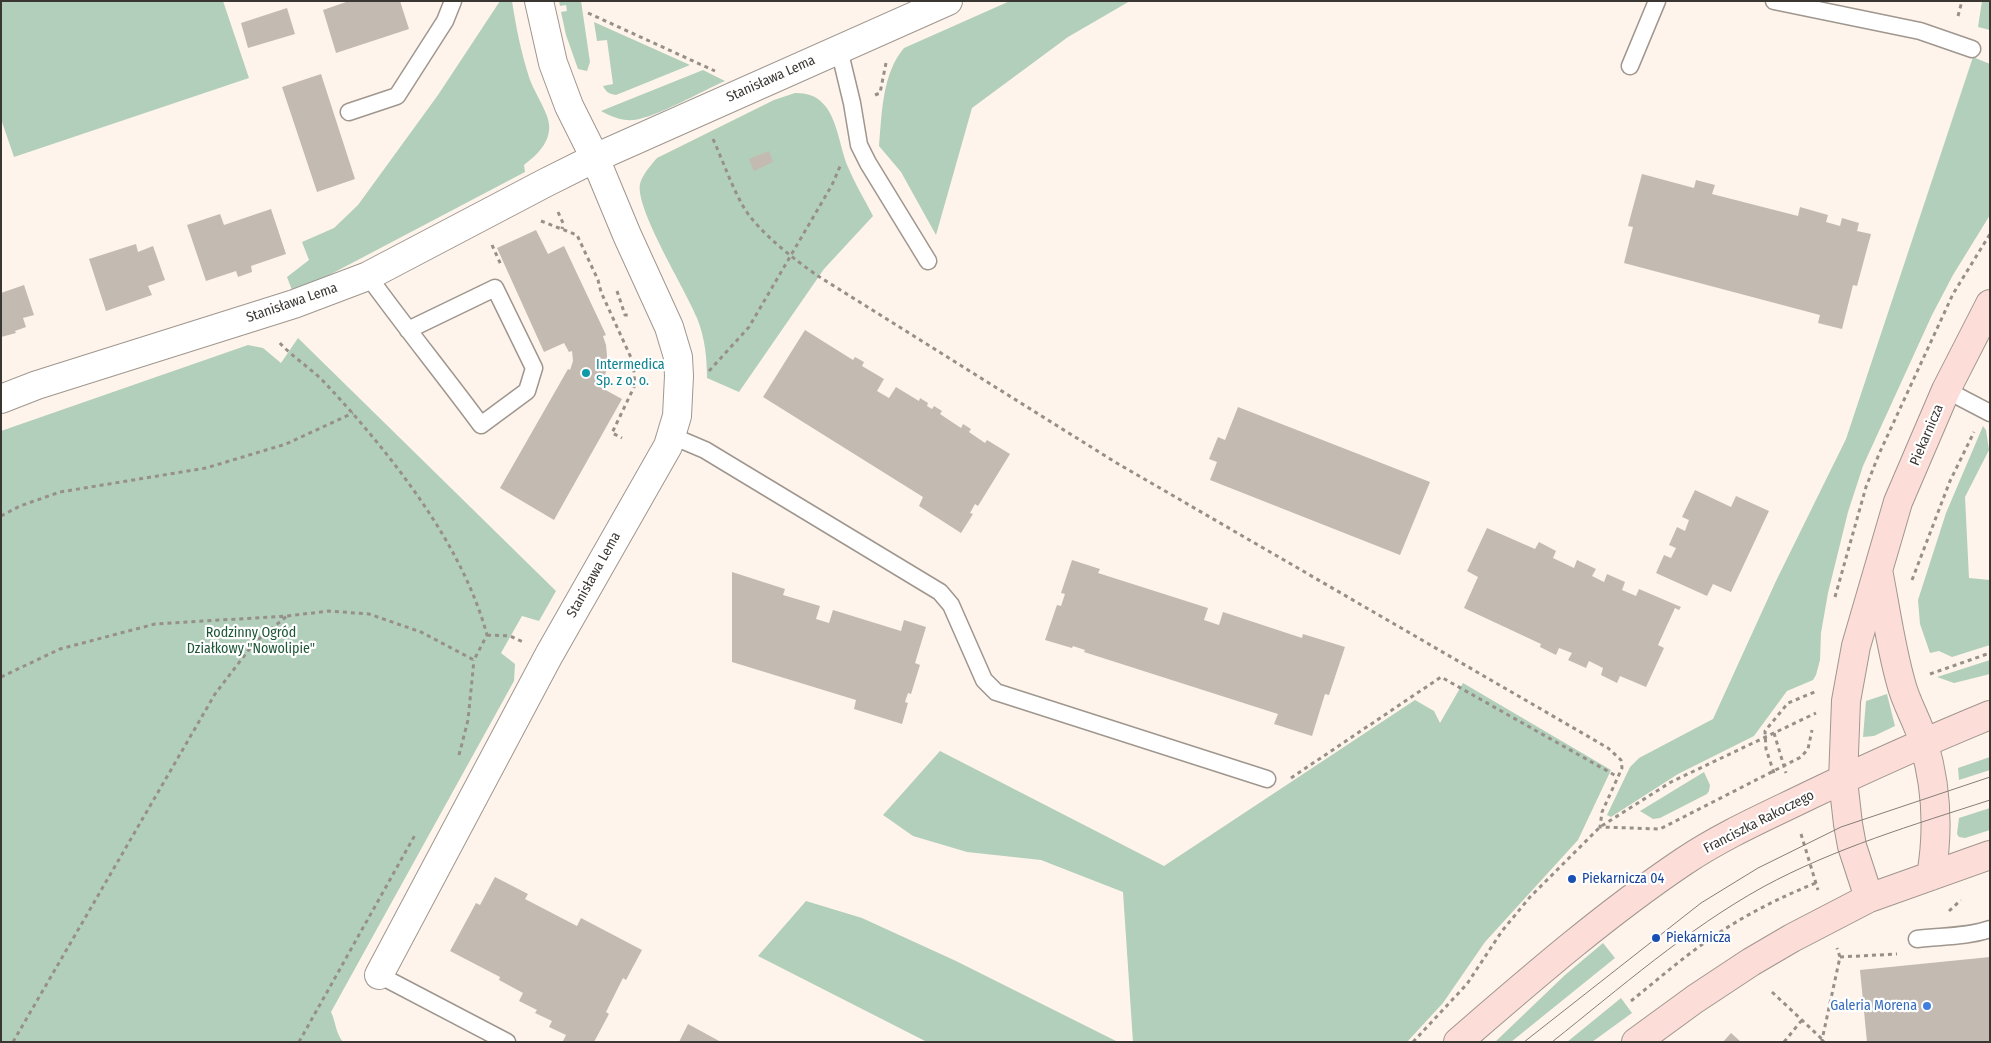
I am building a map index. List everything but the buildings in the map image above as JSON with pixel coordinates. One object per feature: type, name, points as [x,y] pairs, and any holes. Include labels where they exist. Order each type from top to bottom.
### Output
[{"type":"main road","name":"Piekarnicza","points":[[1869,898],[1852,846],[1843,780],[1846,701],[1856,646],[1898,502],[1946,390],[1987,315]]},
{"type":"main road","name":"Piekarnicza","points":[[1878,570],[1901,684],[1924,743],[1937,817],[1936,846],[1931,876]]},
{"type":"main road","name":"Franciszka Rakoczego","points":[[1458,1042],[1543,967],[1613,912],[1692,856],[1734,832],[1788,793],[1843,780],[1990,715]]},
{"type":"main road","points":[[1636,1042],[1695,999],[1751,962],[1828,919],[1869,898],[1990,855]]},
{"type":"street","points":[[539,1],[553,63],[569,106],[595,158]]},
{"type":"street","name":"Stanisława Lema","points":[[1,399],[37,385],[294,304],[368,276],[595,158],[948,1]]},
{"type":"street","name":"Stanisława Lema","points":[[379,975],[549,655],[672,436],[679,396],[678,358],[669,327],[627,236],[595,158]]},
{"type":"lane","points":[[349,112],[397,96],[445,21],[453,1]]},
{"type":"lane","points":[[1630,66],[1657,1]]},
{"type":"lane","points":[[1774,1],[1920,31],[1972,49]]},
{"type":"lane","points":[[838,49],[852,103],[859,145],[868,163],[928,260]]},
{"type":"lane","points":[[368,276],[408,330],[481,425],[528,390],[534,368],[495,288],[408,330]]},
{"type":"lane","points":[[1946,390],[1987,411]]},
{"type":"lane","points":[[672,436],[705,450],[940,592],[951,604],[984,680],[996,692],[1267,780]]},
{"type":"lane","points":[[1917,939],[1975,934],[1990,929]]},
{"type":"lane","points":[[379,975],[507,1042]]},
{"type":"path","points":[[1954,16],[1960,17],[1962,1]]},
{"type":"path","points":[[588,14],[730,78],[737,95]]},
{"type":"path","points":[[712,136],[744,207],[768,236],[798,262],[818,276],[1115,462],[1608,748],[1621,760],[1622,768],[1602,812],[1600,827]]},
{"type":"path","points":[[708,372],[749,327],[832,185],[841,164],[840,155]]},
{"type":"path","points":[[561,218],[563,223],[562,229]]},
{"type":"path","points":[[533,223],[539,220],[577,235],[598,280],[600,292],[633,362],[635,386],[612,433],[622,438]]},
{"type":"path","points":[[495,288],[503,271],[490,243],[499,239]]},
{"type":"path","points":[[288,352],[323,381],[353,414],[421,502],[454,556],[482,617],[487,635],[474,660],[468,720],[457,761]]},
{"type":"path","points":[[1911,583],[1950,481],[1987,411]]},
{"type":"path","points":[[1,516],[20,506],[60,492],[206,468],[286,444],[353,414]]},
{"type":"path","points":[[1,677],[60,649],[155,624],[287,616],[329,611],[369,614],[421,632],[474,660]]},
{"type":"path","points":[[13,1042],[215,694],[254,643],[287,616]]},
{"type":"path","points":[[1928,674],[1990,654]]},
{"type":"path","points":[[1929,667],[1934,672]]},
{"type":"path","points":[[1267,780],[1274,776],[1289,780],[1441,677],[1618,777]]},
{"type":"path","points":[[1818,698],[1819,690]]},
{"type":"path","points":[[1600,827],[1660,829],[1785,766],[1808,749],[1816,706]]},
{"type":"path","points":[[1413,1042],[1467,984],[1502,931],[1530,897],[1600,827],[1671,782],[1815,714]]},
{"type":"path","points":[[1774,734],[1785,766],[1788,793],[1840,957],[1823,1041]]},
{"type":"path","points":[[299,1042],[419,829]]},
{"type":"path","points":[[1631,1001],[1707,941],[1746,916],[1793,892],[1816,883]]},
{"type":"path","points":[[1840,957],[1898,954]]},
{"type":"path","points":[[1772,992],[1823,1041]]},
{"type":"path","points":[[1784,1042],[1802,1020]]},
{"type":"green space","points":[[1,1],[223,1],[249,78],[14,157],[1,119]]},
{"type":"green space","points":[[500,1],[512,1],[526,68],[549,124],[548,137],[542,148],[524,165],[525,172],[314,283],[292,290],[287,277],[309,260],[302,242],[334,228],[358,205],[438,95]]},
{"type":"green space","points":[[559,1],[581,1],[590,62],[587,71],[578,69],[566,35],[561,12],[567,11],[566,5],[560,6]]},
{"type":"green space","points":[[1010,1],[1130,1],[1068,37],[972,108],[936,235],[901,172],[879,146],[882,107],[887,82],[897,58],[904,48]]},
{"type":"green space","points":[[1982,1],[1990,1],[1990,30],[1978,27]]},
{"type":"green space","points":[[594,22],[690,65],[616,95],[610,93],[603,86],[613,84],[607,40],[597,41]]},
{"type":"green space","points":[[1973,57],[1990,64],[1990,215],[1953,275],[1932,315],[1863,466],[1848,512],[1828,593],[1821,633],[1820,660],[1816,675],[1813,680],[1787,691],[1754,736],[1678,774],[1611,817],[1607,815],[1630,767],[1639,758],[1713,719],[1776,581],[1846,439]]},
{"type":"green space","points":[[703,70],[725,81],[644,118],[625,120],[601,111]]},
{"type":"green space","points":[[795,93],[809,95],[819,100],[827,108],[833,119],[848,167],[873,216],[824,269],[739,392],[707,378],[705,348],[700,326],[645,212],[640,184],[657,158],[774,100]]},
{"type":"green space","name":"Rodzinny Ogród Działkowy \"Nowolipie\"","points":[[298,338],[556,591],[539,621],[522,616],[501,653],[515,664],[514,681],[331,1012],[338,1034],[343,1042],[1,1042],[1,431],[248,345],[263,348],[281,363]]},
{"type":"green space","points":[[1983,426],[1986,430],[1989,450],[1965,497],[1969,578],[1990,580],[1990,645],[1952,657],[1939,651],[1930,653],[1920,624],[1918,600],[1946,513]]},
{"type":"green space","points":[[1990,660],[1990,674],[1954,683],[1937,677]]},
{"type":"green space","points":[[1463,683],[1611,770],[1578,840],[1485,942],[1443,1003],[1407,1042],[1133,1042],[1123,892],[1041,860],[967,852],[913,836],[883,815],[940,751],[1164,866],[1415,700],[1434,711],[1440,723]]},
{"type":"green space","points":[[1887,694],[1895,726],[1874,736],[1863,737],[1866,701]]},
{"type":"green space","points":[[1990,757],[1990,770],[1959,780],[1958,768]]},
{"type":"green space","points":[[1704,772],[1710,785],[1707,794],[1660,818],[1653,819],[1640,811]]},
{"type":"green space","points":[[1990,808],[1990,830],[1965,838],[1959,837],[1957,834],[1959,818]]},
{"type":"green space","points":[[806,901],[862,918],[956,961],[1118,1042],[927,1042],[758,956]]},
{"type":"green space","points":[[1603,943],[1615,958],[1511,1042],[1495,1042],[1565,975]]},
{"type":"green space","points":[[1621,998],[1632,1013],[1592,1042],[1567,1042]]},
{"type":"tram line","points":[[1524,1042],[1701,903],[1758,868],[1841,827],[1990,777]]},
{"type":"tram line","points":[[1552,1042],[1681,940],[1763,887],[1818,860],[1846,849],[1903,828],[1990,800]]},
{"type":"place","name":"Intermedica Sp. z o. o.","points":[[586,373]]},
{"type":"place","name":"Piekarnicza 04","points":[[1572,879]]},
{"type":"place","name":"Piekarnicza","points":[[1656,938]]},
{"type":"place","name":"Galeria Morena","points":[[1927,1006]]}]
